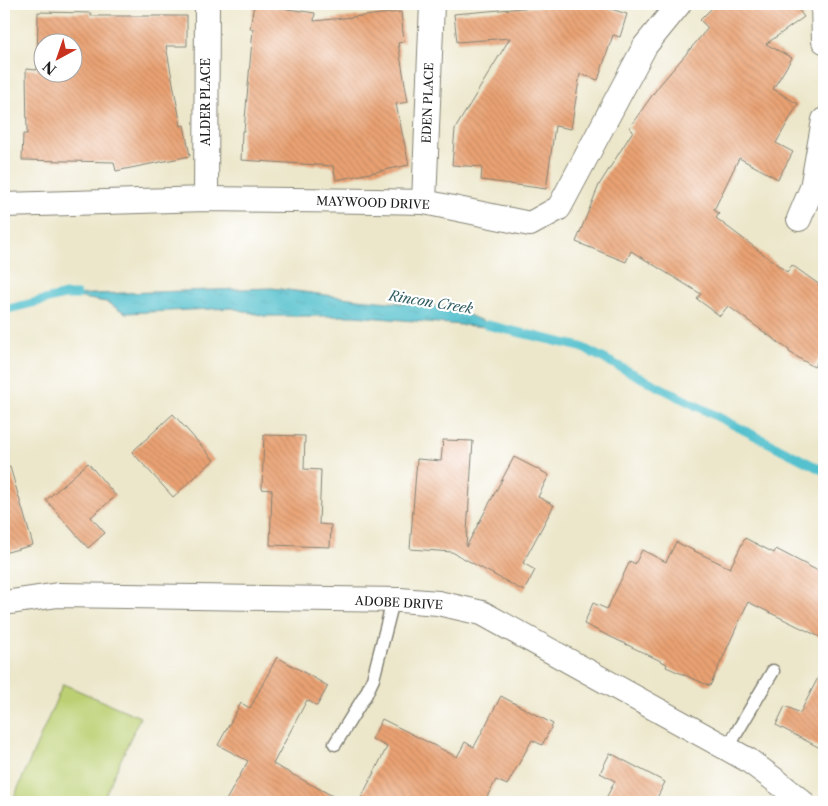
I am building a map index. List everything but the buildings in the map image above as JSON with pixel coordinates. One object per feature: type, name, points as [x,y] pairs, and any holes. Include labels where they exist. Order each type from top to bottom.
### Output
[{"type":"street","name":"ALDER PLACE","points":[[206,199],[207,4]]},
{"type":"street","name":"EDEN PLACE","points":[[424,202],[432,4]]},
{"type":"street","name":"MAYWOOD DRIVE","points":[[4,205],[206,199],[424,202],[530,224],[559,208],[646,46],[679,4]]},
{"type":"street","points":[[823,4],[824,41]]},
{"type":"street","points":[[800,219],[812,188],[824,120]]},
{"type":"street","name":"ADOBE DRIVE","points":[[4,603],[58,594],[393,600],[438,603],[482,613],[748,760],[802,802]]},
{"type":"lane","points":[[335,744],[366,694],[373,679],[393,600]]},
{"type":"lane","points":[[727,749],[773,671]]},
{"type":"green space","points":[[63,684],[140,717],[102,802],[12,802]]},
{"type":"water","points":[[272,288],[357,299],[453,308],[498,328],[355,316],[264,316],[232,308],[126,313],[106,302],[65,295]]},
{"type":"waterway","name":"Rincon Creek","points":[[4,310],[65,295],[77,295]]},
{"type":"waterway","name":"Rincon Creek","points":[[487,325],[581,347],[824,471]]}]
